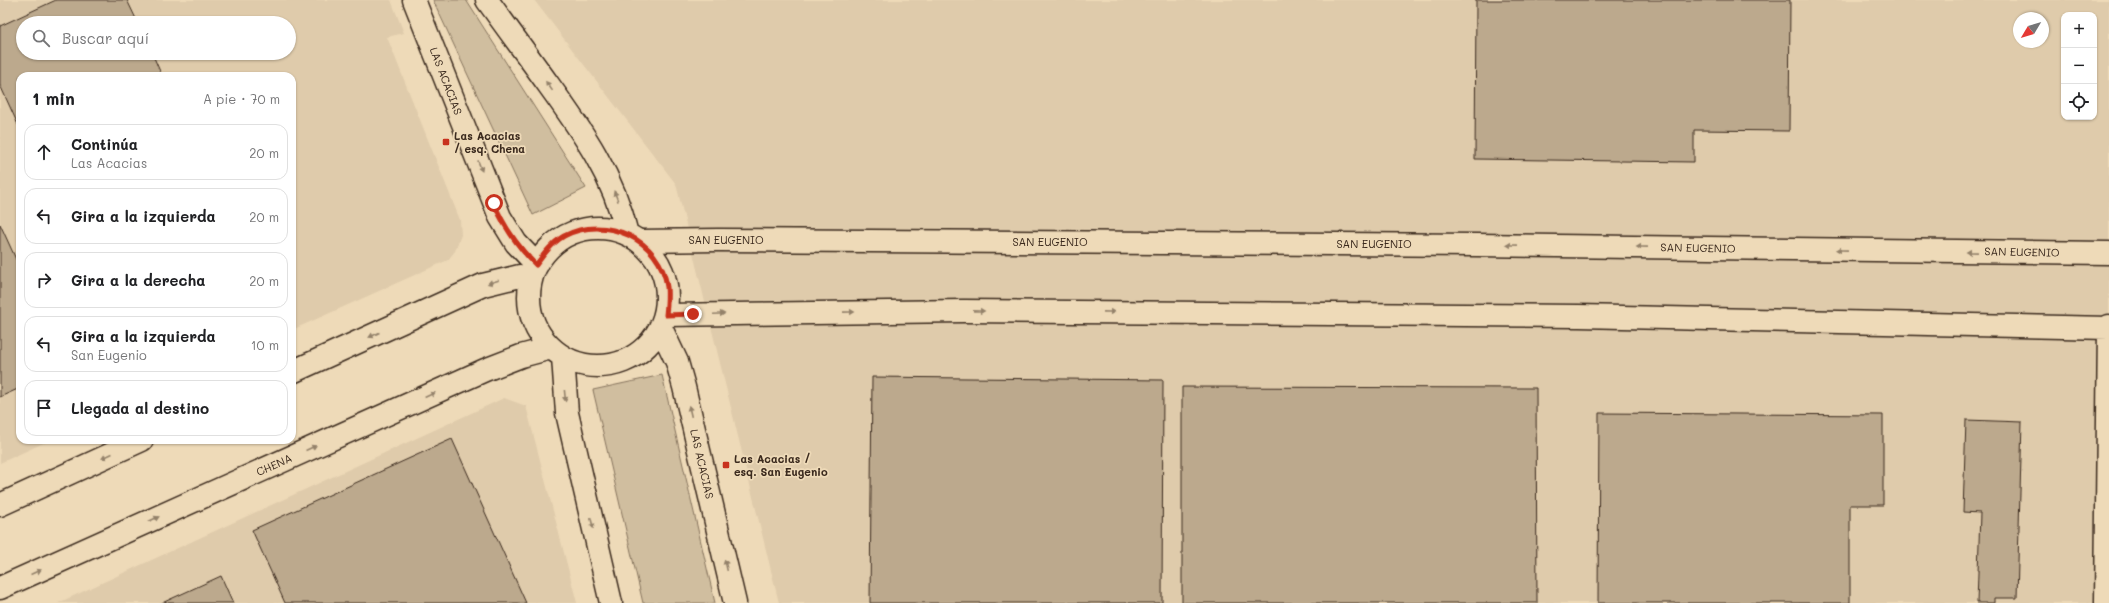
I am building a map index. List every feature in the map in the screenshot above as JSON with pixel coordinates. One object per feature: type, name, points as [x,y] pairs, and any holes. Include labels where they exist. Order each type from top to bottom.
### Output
[{"type":"street","name":"LAS ACACIAS","points":[[414,0],[500,217],[534,271]]},
{"type":"street","points":[[488,0],[583,132],[598,157],[633,237]]},
{"type":"street","points":[[588,228],[601,228],[633,237],[650,251],[664,274],[667,287],[663,322],[652,342],[640,353],[626,361],[610,366],[594,367],[578,364],[557,352],[541,336],[534,322],[529,293],[534,271],[553,244],[563,236],[588,228]]},
{"type":"street","name":"SAN EUGENIO","points":[[633,237],[726,240],[1477,245],[2109,253]]},
{"type":"street","points":[[296,370],[483,285],[534,271]]},
{"type":"street","points":[[663,322],[964,311],[1547,316],[2109,328],[2106,603]]},
{"type":"street","name":"LAS ACACIAS","points":[[663,322],[684,387],[735,603]]},
{"type":"street","points":[[557,352],[563,374],[567,413],[611,603]]},
{"type":"street","name":"CHENA","points":[[0,588],[485,370],[521,356],[557,352]]},
{"type":"street","points":[[0,505],[133,444]]},
{"type":"shaded area","points":[[0,0],[391,0],[404,33],[387,37],[460,220],[461,235],[455,251],[448,260],[296,328],[296,72],[16,72],[16,444],[41,444],[0,463]]},
{"type":"shaded area","points":[[433,0],[466,0],[586,188],[533,215]]},
{"type":"shaded area","points":[[534,0],[2109,0],[2109,603],[779,603],[676,184]]},
{"type":"shaded area","points":[[662,375],[715,603],[643,603],[593,390]]},
{"type":"shaded area","points":[[504,398],[526,406],[577,603],[58,603]]},
{"type":"building","points":[[56,0],[127,0],[135,16],[22,16]]},
{"type":"building","points":[[1476,0],[1790,0],[1789,131],[1694,130],[1694,162],[1475,159]]},
{"type":"building","points":[[16,19],[16,60],[155,60],[160,72],[16,72],[16,120],[0,85],[0,26]]},
{"type":"building","points":[[0,224],[16,259],[16,390],[0,397]]},
{"type":"building","points":[[872,377],[1163,380],[1162,603],[870,603]]},
{"type":"building","points":[[1182,387],[1536,388],[1537,603],[1182,603]]},
{"type":"building","points":[[1599,413],[1883,415],[1883,505],[1850,505],[1850,603],[1598,603]]},
{"type":"building","points":[[1966,420],[2022,422],[2017,598],[1994,598],[1994,603],[1977,603],[1980,513],[1963,512]]},
{"type":"building","points":[[452,439],[526,603],[285,603],[252,530]]},
{"type":"building","points":[[221,576],[233,603],[162,603]]},
{"type":"place","name":"Las Acacias / esq. Chena","points":[[446,142]]},
{"type":"place","name":"Las Acacias / esq. San Eugenio","points":[[726,465]]},
{"type":"route","points":[[494,203],[500,217],[516,243],[536,265],[553,244],[563,236],[588,228],[614,229],[640,241],[650,251],[664,274],[668,301],[666,315],[693,314]]}]
